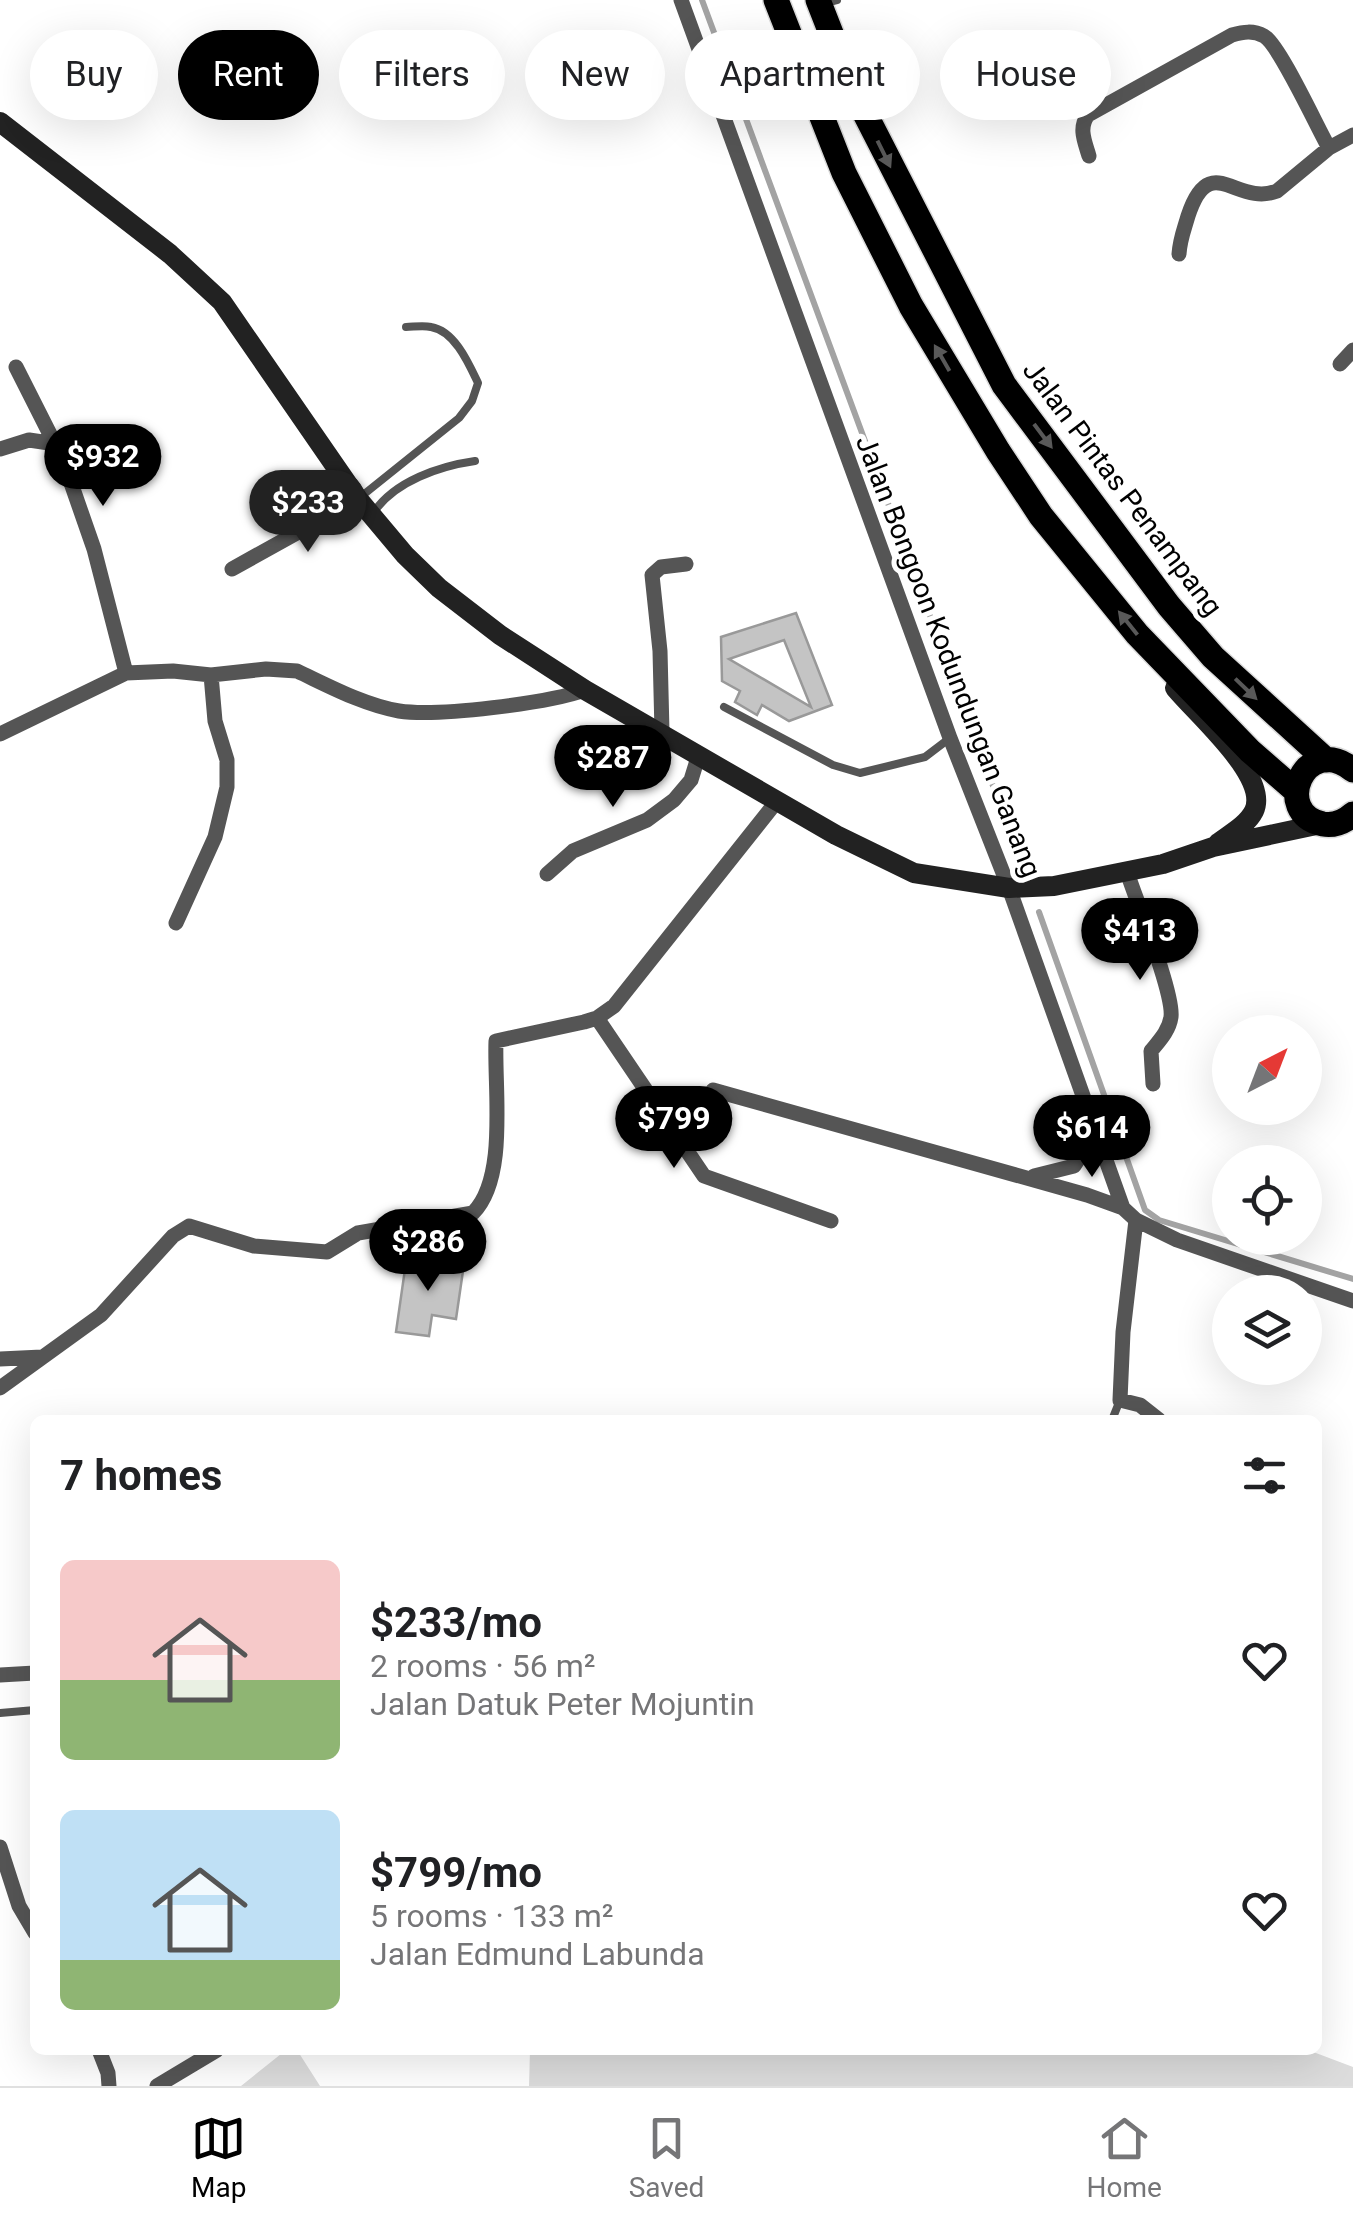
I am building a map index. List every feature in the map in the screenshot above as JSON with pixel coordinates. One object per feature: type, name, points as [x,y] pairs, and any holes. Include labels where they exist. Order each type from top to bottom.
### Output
[{"type":"main road","points":[[776,0],[844,173],[911,306],[980,423],[1042,516],[1159,658],[1250,751],[1296,791],[1304,814],[1335,821],[1353,844]]},
{"type":"main road","name":"Jalan Pintas Penampang","points":[[830,0],[854,92],[1004,385],[1202,644],[1274,715],[1342,760]]},
{"type":"main road","points":[[0,122],[170,254],[222,302],[365,507],[439,588],[500,635],[585,690],[836,836],[914,873],[1010,888],[1054,886],[1127,872],[1213,847],[1335,821]]},
{"type":"main road","points":[[1159,658],[1170,682],[1245,765],[1256,789],[1254,811],[1213,847]]},
{"type":"main road","points":[[1296,791],[1308,766],[1342,760]]},
{"type":"street","name":"Jalan Bongoon Kodundungan Ganang","points":[[682,0],[950,738],[1010,888],[1123,1208],[1136,1220],[1177,1240],[1353,1301]]},
{"type":"street","points":[[1089,156],[1082,130],[1088,115],[1220,41],[1246,31],[1261,34],[1277,49],[1329,148]]},
{"type":"street","points":[[1180,254],[1180,238],[1192,204],[1207,184],[1220,181],[1259,196],[1267,195],[1329,148],[1353,136]]},
{"type":"street","points":[[1340,364],[1353,350]]},
{"type":"street","points":[[16,367],[56,444],[94,548],[126,673]]},
{"type":"street","points":[[0,449],[29,440],[56,444]]},
{"type":"street","points":[[232,569],[365,507]]},
{"type":"street","points":[[662,732],[660,651],[652,575],[661,567],[686,564]]},
{"type":"street","points":[[0,734],[126,673],[173,671],[211,675],[283,668],[376,705],[410,711],[558,699],[585,690]]},
{"type":"street","points":[[176,923],[215,837],[227,787],[227,760],[215,721],[211,675]]},
{"type":"street","points":[[548,874],[572,851],[647,820],[674,800],[690,780],[699,754]]},
{"type":"street","points":[[0,1388],[100,1315],[173,1236],[189,1226],[254,1246],[328,1252],[358,1234],[473,1213],[486,1200],[495,1164],[496,1040],[597,1018],[614,1006],[777,800]]},
{"type":"street","points":[[1127,872],[1172,1015],[1165,1034],[1150,1051],[1152,1084]]},
{"type":"street","points":[[597,1018],[704,1176],[831,1221]]},
{"type":"street","points":[[712,1090],[1123,1208]]},
{"type":"street","points":[[1025,1177],[1074,1166],[1087,1146],[1090,1116]]},
{"type":"street","points":[[1136,1220],[1123,1332],[1120,1400],[1140,1405],[1153,1415]]},
{"type":"street","points":[[0,1359],[42,1357]]},
{"type":"street","points":[[0,1675],[30,1673]]},
{"type":"street","points":[[0,1847],[19,1906],[30,1925]]},
{"type":"street","points":[[101,2055],[109,2086]]},
{"type":"street","points":[[158,2086],[209,2055]]},
{"type":"lane","points":[[365,507],[460,418],[478,383],[465,356],[440,330],[430,326],[406,327]]},
{"type":"lane","points":[[365,507],[405,484],[454,464],[476,461]]},
{"type":"lane","points":[[724,707],[833,766],[860,773],[925,757],[950,738]]},
{"type":"lane","points":[[1114,1415],[1120,1400]]},
{"type":"lane","points":[[0,1713],[30,1710]]},
{"type":"shaded area","points":[[280,2055],[300,2055],[320,2086],[241,2086]]},
{"type":"shaded area","points":[[530,2055],[1321,2055],[1353,2067],[1353,2086],[529,2086]]},
{"type":"building","points":[[796,613],[832,705],[789,721],[762,705],[757,715],[735,702],[740,691],[722,681],[721,637]],"holes":[[[784,640],[811,707],[729,659]]]},
{"type":"building","points":[[407,1255],[464,1264],[456,1319],[432,1315],[429,1336],[396,1332]]},
{"type":"waterway","points":[[702,0],[916,579]]},
{"type":"waterway","points":[[922,594],[1026,875]]},
{"type":"waterway","points":[[1039,912],[1145,1210],[1159,1220],[1353,1279]]}]
